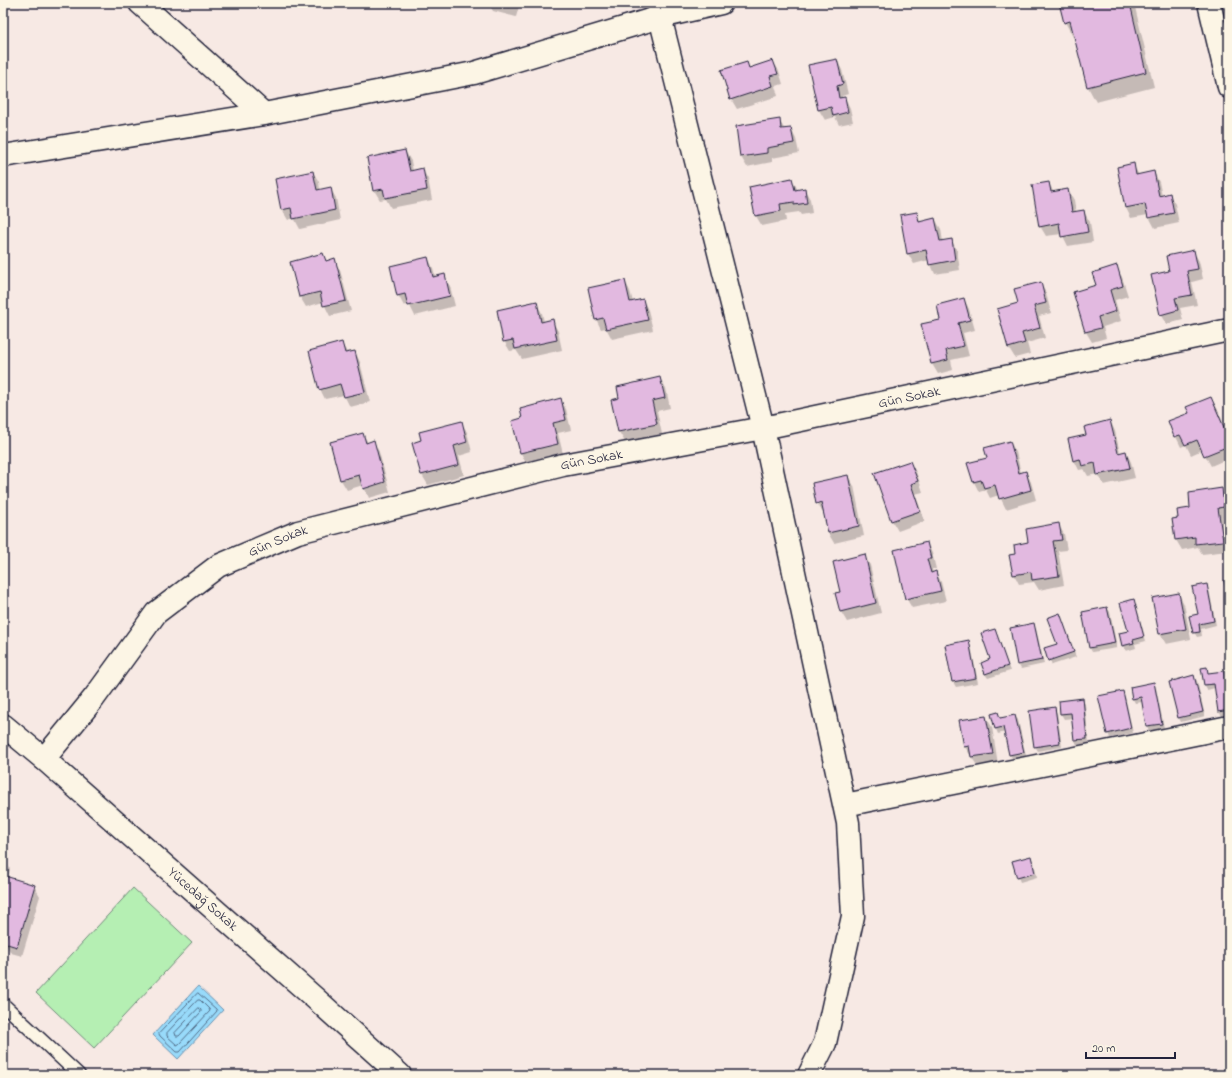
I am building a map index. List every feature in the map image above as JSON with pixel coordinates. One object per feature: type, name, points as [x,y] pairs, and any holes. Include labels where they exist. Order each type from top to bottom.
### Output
[{"type":"street","points":[[140,3],[264,114]]},
{"type":"street","points":[[3,156],[264,114],[474,73],[659,10],[721,3]]},
{"type":"street","points":[[1208,3],[1229,88]]},
{"type":"street","points":[[659,10],[762,428],[848,822],[853,916],[825,1043],[809,1075]]},
{"type":"street","name":"Gün Sokak","points":[[44,759],[94,698],[156,613],[218,566],[298,532],[562,465],[762,428],[1229,330]]},
{"type":"street","name":"Yücedağ Sokak","points":[[3,725],[44,759],[400,1075]]},
{"type":"street","points":[[845,805],[1229,727]]},
{"type":"lane","points":[[3,1004],[79,1075]]},
{"type":"green space","points":[[133,888],[192,943],[94,1048],[36,993]]},
{"type":"water","points":[[198,986],[223,1010],[178,1059],[153,1035]]},
{"type":"building","points":[[493,3],[511,3],[510,7]]},
{"type":"building","points":[[1059,3],[1130,3],[1146,72],[1087,87],[1070,21],[1064,23]]},
{"type":"building","points":[[837,59],[843,84],[837,86],[839,98],[845,97],[848,112],[833,116],[831,107],[818,110],[808,65]]},
{"type":"building","points":[[773,60],[778,74],[770,76],[773,86],[730,100],[721,70],[747,62],[749,68]]},
{"type":"building","points":[[780,119],[781,129],[791,128],[794,143],[767,148],[767,153],[740,157],[736,126]]},
{"type":"building","points":[[405,150],[410,171],[423,168],[427,190],[385,198],[383,189],[373,191],[367,158]]},
{"type":"building","points":[[1134,163],[1136,175],[1154,171],[1159,196],[1170,193],[1174,213],[1148,218],[1145,204],[1125,208],[1117,167]]},
{"type":"building","points":[[313,171],[317,190],[331,187],[335,210],[293,219],[291,208],[281,210],[275,179]]},
{"type":"building","points":[[792,178],[795,190],[805,188],[807,203],[794,205],[794,202],[780,204],[781,211],[755,216],[749,187]]},
{"type":"building","points":[[1049,182],[1051,192],[1068,189],[1072,212],[1084,210],[1088,232],[1061,237],[1059,223],[1039,227],[1032,185]]},
{"type":"building","points":[[917,212],[919,222],[935,218],[940,241],[952,239],[955,260],[929,265],[926,250],[907,254],[900,215]]},
{"type":"building","points":[[1194,250],[1198,269],[1187,271],[1192,295],[1175,298],[1178,310],[1160,315],[1151,275],[1169,271],[1166,256]]},
{"type":"building","points":[[323,253],[326,261],[335,258],[346,301],[323,306],[320,292],[299,297],[290,262]]},
{"type":"building","points":[[428,257],[433,277],[445,274],[450,296],[408,306],[405,294],[397,296],[390,266]]},
{"type":"building","points":[[1117,265],[1123,286],[1110,290],[1116,311],[1098,317],[1101,328],[1085,332],[1073,292],[1096,285],[1092,273]]},
{"type":"building","points":[[625,280],[630,302],[643,299],[648,320],[606,329],[603,318],[595,320],[588,288]]},
{"type":"building","points":[[1041,282],[1046,303],[1034,306],[1040,328],[1022,333],[1025,343],[1008,348],[997,309],[1018,303],[1014,289]]},
{"type":"building","points":[[964,298],[970,320],[958,323],[964,346],[946,350],[948,360],[931,364],[921,324],[940,320],[937,305]]},
{"type":"building","points":[[537,301],[541,322],[553,319],[557,340],[515,349],[513,340],[503,342],[497,310]]},
{"type":"building","points":[[342,342],[345,353],[355,351],[365,392],[344,397],[340,384],[319,390],[309,351]]},
{"type":"building","points":[[660,377],[665,398],[652,401],[657,424],[618,432],[611,400],[619,398],[617,387]]},
{"type":"building","points":[[1211,397],[1229,439],[1229,446],[1204,456],[1197,440],[1185,445],[1180,435],[1174,437],[1168,421],[1189,413],[1186,407]]},
{"type":"building","points":[[561,398],[566,420],[553,423],[558,444],[520,453],[512,421],[522,418],[520,409]]},
{"type":"building","points":[[1110,420],[1118,453],[1126,451],[1130,468],[1097,475],[1095,463],[1082,466],[1080,459],[1073,461],[1068,439],[1086,435],[1084,427]]},
{"type":"building","points":[[462,421],[467,442],[454,446],[459,465],[421,475],[412,443],[421,440],[419,432]]},
{"type":"building","points":[[363,433],[366,443],[374,440],[385,482],[363,489],[359,475],[340,480],[330,442]]},
{"type":"building","points":[[1010,441],[1019,473],[1026,471],[1031,490],[999,499],[995,485],[984,488],[981,480],[973,482],[967,463],[987,458],[984,448]]},
{"type":"building","points":[[910,461],[918,481],[911,484],[920,511],[891,521],[874,473]]},
{"type":"building","points":[[848,475],[859,526],[828,533],[821,502],[816,504],[812,483]]},
{"type":"building","points":[[1222,488],[1224,507],[1218,508],[1223,541],[1195,544],[1195,537],[1175,540],[1172,519],[1178,518],[1177,510],[1190,508],[1189,493]]},
{"type":"building","points":[[1059,523],[1062,540],[1053,541],[1059,576],[1032,580],[1031,572],[1013,575],[1009,555],[1015,554],[1014,545],[1028,542],[1026,529]]},
{"type":"building","points":[[927,542],[931,559],[927,559],[931,573],[936,571],[941,591],[905,599],[894,550]]},
{"type":"building","points":[[865,554],[876,603],[840,612],[835,593],[840,592],[833,562]]},
{"type":"building","points":[[1229,580],[1229,602],[1224,581]]},
{"type":"building","points":[[1207,584],[1214,621],[1199,624],[1200,632],[1193,633],[1189,616],[1198,614],[1192,587]]},
{"type":"building","points":[[1179,593],[1186,629],[1159,634],[1152,598]]},
{"type":"building","points":[[1134,599],[1144,637],[1133,640],[1134,643],[1122,646],[1119,633],[1128,631],[1120,603]]},
{"type":"building","points":[[1107,607],[1115,643],[1089,648],[1082,612]]},
{"type":"building","points":[[1060,613],[1074,652],[1048,661],[1044,648],[1057,644],[1047,618]]},
{"type":"building","points":[[1034,623],[1042,660],[1017,665],[1010,628]]},
{"type":"building","points":[[995,629],[1008,666],[985,674],[981,663],[990,659],[981,633]]},
{"type":"building","points":[[969,640],[976,678],[952,682],[945,645]]},
{"type":"building","points":[[1207,667],[1208,673],[1224,671],[1229,710],[1218,712],[1214,684],[1204,685],[1201,668]]},
{"type":"building","points":[[1194,675],[1203,712],[1178,718],[1169,682]]},
{"type":"building","points":[[1154,682],[1162,724],[1146,726],[1141,697],[1132,699],[1130,687]]},
{"type":"building","points":[[1123,691],[1131,728],[1107,734],[1098,696]]},
{"type":"building","points":[[1083,698],[1087,739],[1074,740],[1071,713],[1060,714],[1059,701]]},
{"type":"building","points":[[1055,707],[1060,743],[1034,747],[1029,711]]},
{"type":"building","points":[[998,712],[1000,718],[1015,715],[1024,752],[1009,755],[1003,727],[995,729],[991,714]]},
{"type":"building","points":[[986,716],[993,754],[971,757],[969,746],[964,747],[959,720]]},
{"type":"building","points":[[1031,856],[1035,873],[1017,878],[1012,861]]},
{"type":"building","points":[[5,876],[35,885],[17,947],[4,943],[7,934],[3,932],[3,883]]}]
